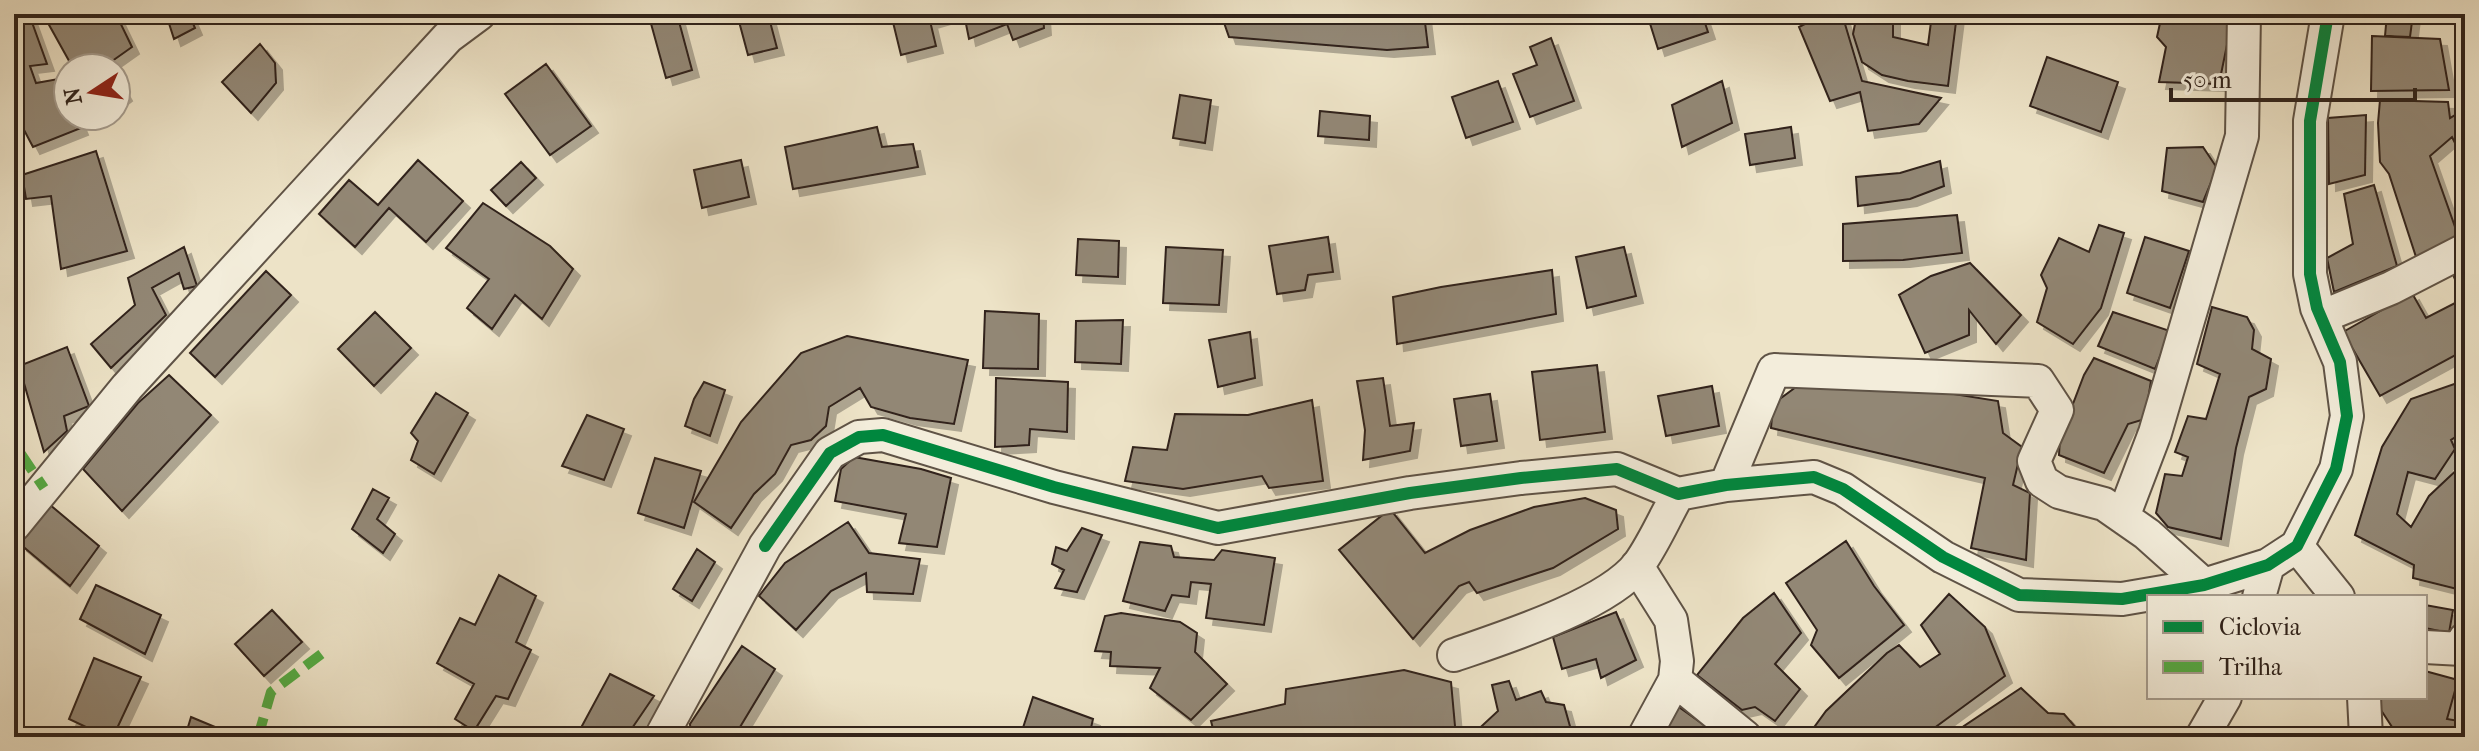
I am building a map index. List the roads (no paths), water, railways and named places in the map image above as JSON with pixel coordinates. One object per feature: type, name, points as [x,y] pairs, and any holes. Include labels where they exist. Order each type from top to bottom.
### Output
[{"type":"street","points":[[14,525],[127,387],[448,37],[479,14]]},
{"type":"street","points":[[2123,517],[2155,433],[2242,136],[2244,14]]},
{"type":"street","points":[[661,737],[765,546],[830,453],[859,437],[883,435],[1054,487],[1218,528],[1410,493],[1617,469],[1678,494],[1726,485],[1814,477],[1843,489],[1943,557],[2019,595],[2122,599],[2204,585],[2268,565],[2297,546],[2336,469],[2347,416],[2340,362],[2321,317],[2310,274],[2310,121],[2328,14]]},
{"type":"street","points":[[2321,317],[2391,288],[2465,250]]},
{"type":"street","points":[[1726,485],[1774,370],[2038,381],[2057,410],[2034,461],[2042,481],[2059,492],[2104,504],[2147,534],[2204,585]]},
{"type":"street","points":[[1454,655],[1519,632],[1596,599],[1637,566],[1678,494]]},
{"type":"street","points":[[2297,546],[2336,595]]},
{"type":"street","points":[[2260,595],[2268,565]]},
{"type":"street","points":[[1637,566],[1671,620],[1677,661],[1675,680],[1644,737]]},
{"type":"street","points":[[2427,647],[2462,649],[2465,639]]},
{"type":"street","points":[[1675,680],[1745,737]]},
{"type":"street","points":[[2202,737],[2224,699]]},
{"type":"street","points":[[2364,699],[2366,737]]}]
